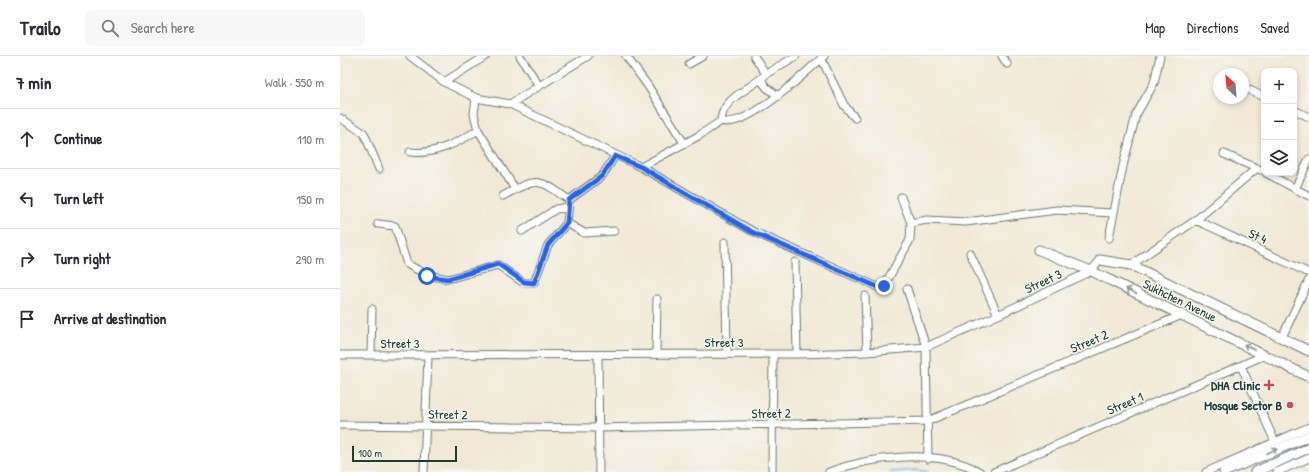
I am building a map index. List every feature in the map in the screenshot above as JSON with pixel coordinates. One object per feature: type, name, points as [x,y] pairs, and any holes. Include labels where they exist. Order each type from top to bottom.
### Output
[{"type":"street","points":[[410,56],[444,82],[476,98],[510,104],[615,156],[641,167],[752,232],[880,288],[884,286],[910,243],[911,223],[901,197]]},
{"type":"street","points":[[444,82],[486,56]]},
{"type":"street","points":[[520,56],[539,86]]},
{"type":"street","points":[[510,104],[588,56]]},
{"type":"street","points":[[626,56],[648,86],[684,143]]},
{"type":"street","points":[[689,64],[703,56]]},
{"type":"street","points":[[754,56],[766,88],[778,96]]},
{"type":"street","points":[[721,120],[721,114],[730,101],[763,77],[796,56]]},
{"type":"street","points":[[1002,56],[1007,64]]},
{"type":"street","points":[[1109,238],[1113,213],[1136,115],[1154,83],[1160,56]]},
{"type":"street","points":[[721,120],[726,122],[738,120],[756,111],[778,96],[822,57],[844,105],[854,118]]},
{"type":"street","points":[[1249,90],[1261,96]]},
{"type":"street","points":[[476,98],[474,114],[478,130],[516,189]]},
{"type":"street","points":[[1297,111],[1309,117]]},
{"type":"street","points":[[340,118],[364,133],[379,169]]},
{"type":"street","points":[[641,167],[721,120]]},
{"type":"street","points":[[410,152],[421,153],[434,151],[464,139],[478,130]]},
{"type":"street","points":[[1224,154],[1261,170]]},
{"type":"street","points":[[522,231],[556,209],[569,204],[602,176],[615,156]]},
{"type":"street","points":[[1294,189],[1309,159]]},
{"type":"street","points":[[1131,265],[1196,220],[1257,168]]},
{"type":"street","points":[[1272,176],[1309,196]]},
{"type":"street","points":[[503,196],[528,183],[542,182],[569,204]]},
{"type":"street","points":[[378,224],[396,226],[408,264],[427,276],[448,279],[498,264],[524,282],[534,283],[548,245],[567,223],[569,204]]},
{"type":"street","points":[[911,223],[927,220],[966,222],[1057,210],[1113,213]]},
{"type":"street","name":"St 4","points":[[1196,220],[1309,274]]},
{"type":"street","points":[[567,223],[584,233],[614,231]]},
{"type":"street","points":[[725,242],[727,354]]},
{"type":"street","name":"Sukhchen Avenue","points":[[1039,250],[1091,272],[1309,376]]},
{"type":"street","points":[[970,253],[998,315]]},
{"type":"street","points":[[1091,272],[1100,260]]},
{"type":"street","name":"Sukhchen Avenue","points":[[1100,260],[1131,265],[1309,351]]},
{"type":"street","points":[[795,262],[797,354]]},
{"type":"street","name":"Street 3","points":[[340,355],[797,354],[866,352],[926,346],[1091,272]]},
{"type":"street","points":[[1282,337],[1309,280]]},
{"type":"street","points":[[907,289],[926,346],[928,459]]},
{"type":"street","points":[[865,296],[866,352]]},
{"type":"street","points":[[656,354],[657,299]]},
{"type":"street","points":[[371,355],[372,309]]},
{"type":"street","name":"Street 2","points":[[340,425],[598,428],[928,421],[1182,315]]},
{"type":"street","points":[[772,472],[773,354]]},
{"type":"street","points":[[424,472],[428,355]]},
{"type":"street","points":[[598,355],[599,472]]},
{"type":"street","name":"Street 1","points":[[994,472],[1265,355]]},
{"type":"street","points":[[1241,366],[1275,442]]},
{"type":"street","points":[[1206,472],[1275,442],[1308,431]]},
{"type":"street","points":[[1224,472],[1308,431]]},
{"type":"street","points":[[1255,472],[1309,448]]},
{"type":"street","points":[[829,472],[875,459],[904,457],[956,463],[980,472]]},
{"type":"street","points":[[1277,472],[1309,458]]},
{"type":"street","points":[[1295,465],[1299,472]]},
{"type":"waterway","points":[[890,472],[917,470],[928,472]]},
{"type":"place","name":"DHA Clinic","points":[[1269,385]]},
{"type":"place","name":"Mosque Sector B","points":[[1290,405]]},
{"type":"route","points":[[427,276],[448,279],[498,264],[524,282],[534,283],[548,245],[567,223],[569,200],[581,194],[602,176],[615,156],[641,167],[752,232],[880,288],[884,286]]}]
